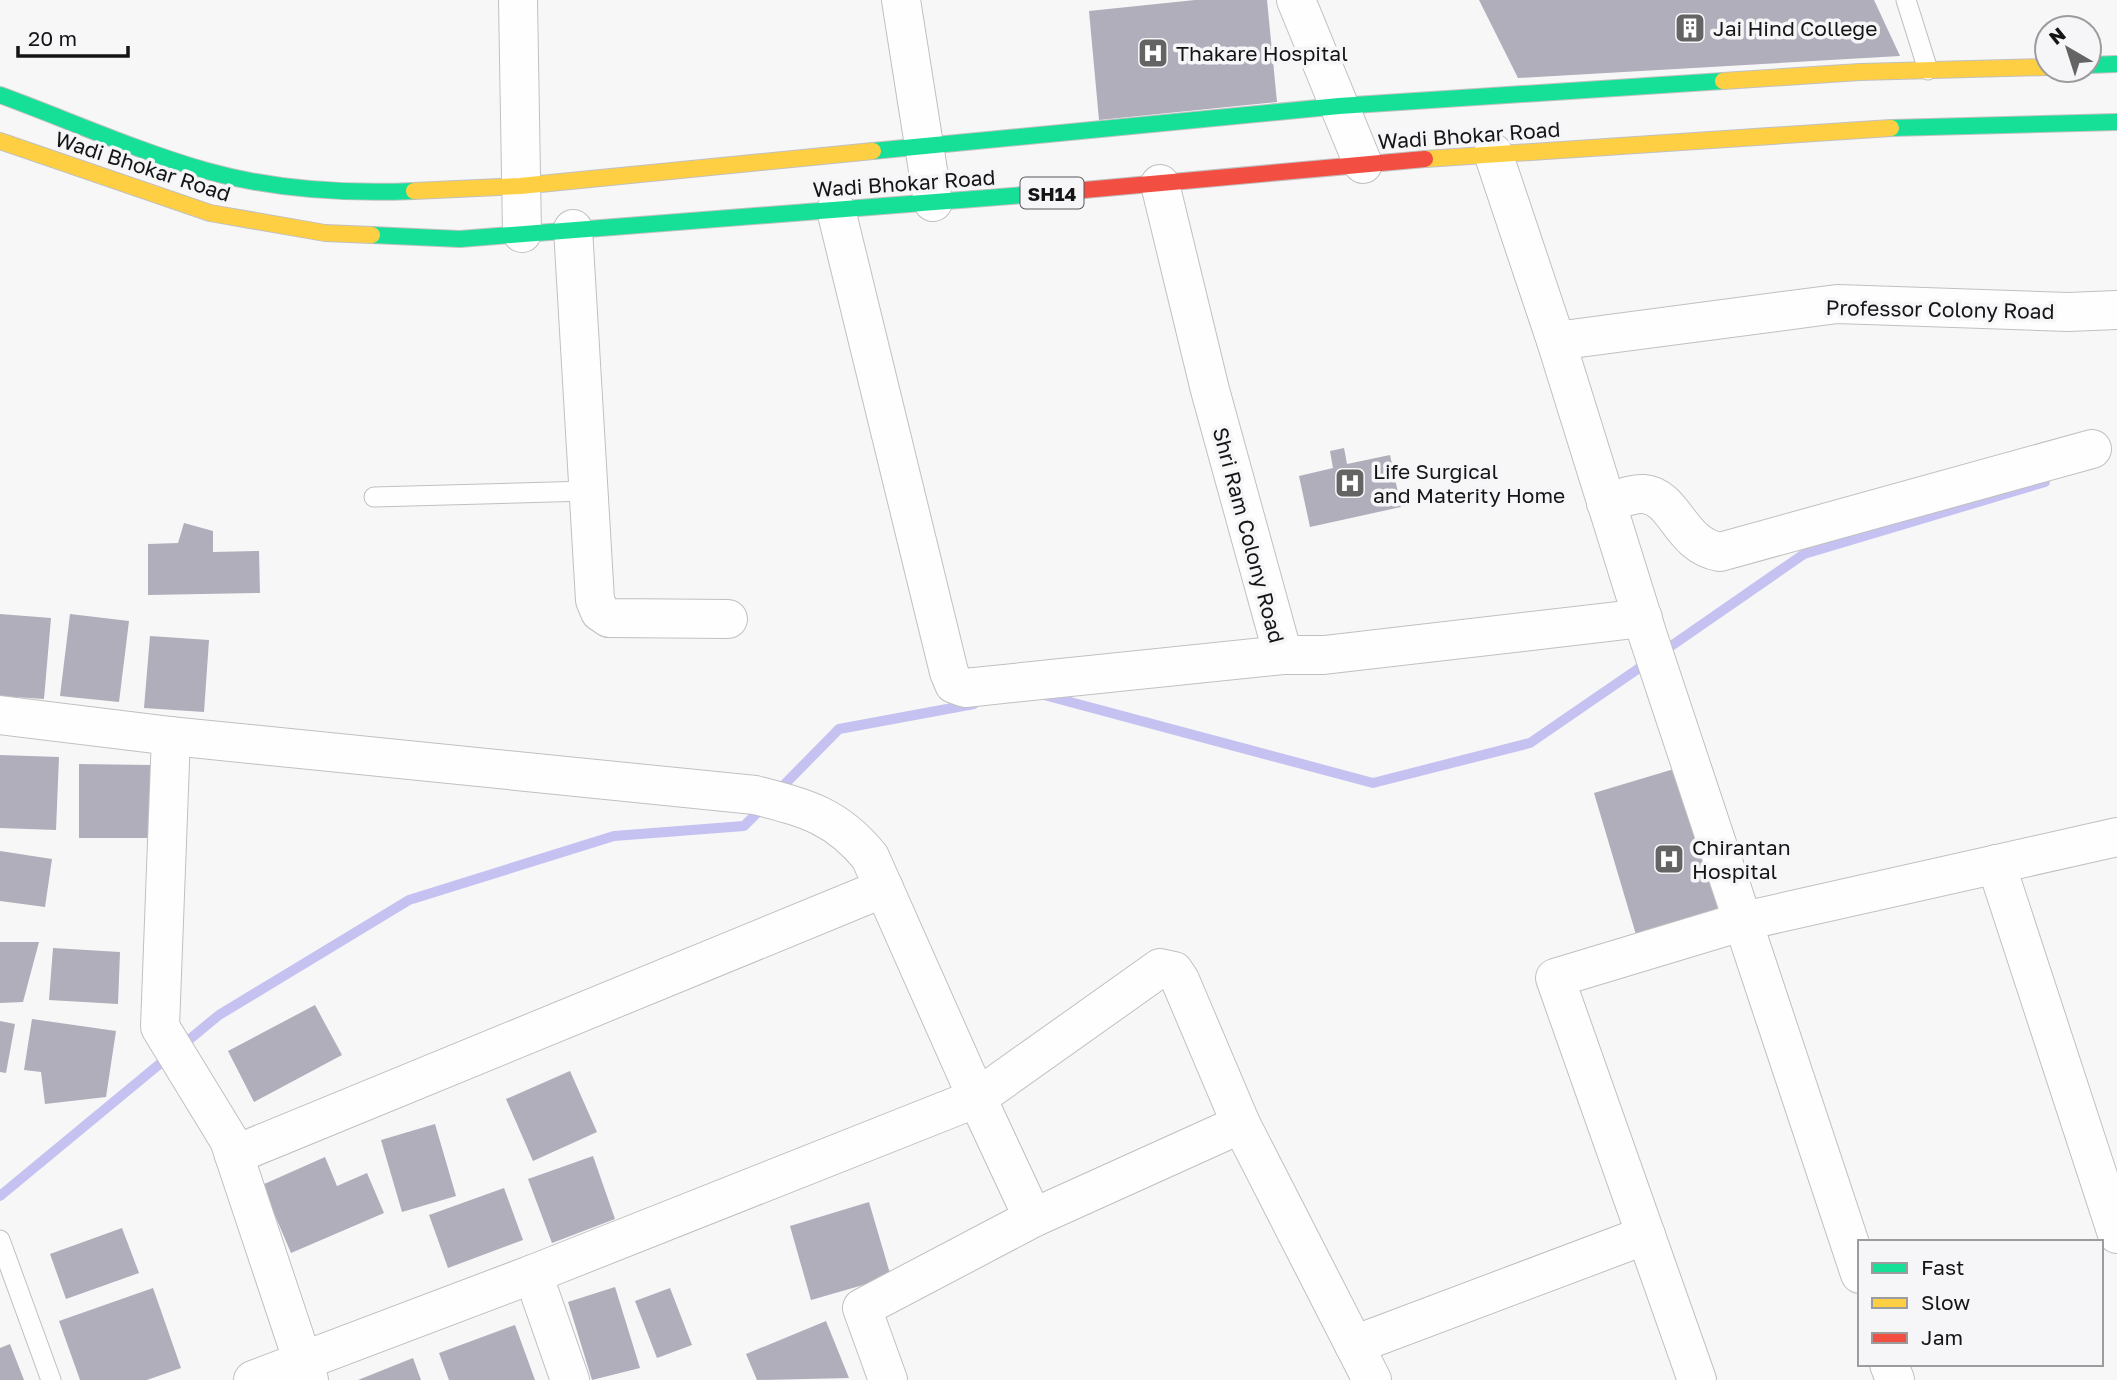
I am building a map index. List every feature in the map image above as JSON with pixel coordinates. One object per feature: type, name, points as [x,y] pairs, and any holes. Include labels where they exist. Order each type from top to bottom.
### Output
[{"type":"main road","name":"Wadi Bhokar Road","points":[[0,95],[207,171],[280,186],[349,194],[520,186],[1339,106],[1928,70],[2033,66]]},
{"type":"main road","name":"Wadi Bhokar Road","points":[[0,141],[210,213],[325,233],[460,239],[1160,184],[1493,153],[1951,124],[2117,122]]},
{"type":"street","points":[[518,0],[522,233]]},
{"type":"street","points":[[901,0],[933,202]]},
{"type":"street","points":[[1296,0],[1363,164]]},
{"type":"street","points":[[1493,153],[1556,341],[1670,701],[1858,1268]]},
{"type":"street","name":"Shri Ram Colony Road","points":[[1160,184],[1210,390],[1283,655],[1324,655],[1646,627]]},
{"type":"street","points":[[836,210],[948,672],[954,684],[965,688],[1283,655]]},
{"type":"street","points":[[573,229],[595,600],[600,612],[609,618],[728,619]]},
{"type":"street","name":"Professor Colony Road","points":[[1556,341],[1837,304],[2068,312],[2117,310]]},
{"type":"street","points":[[1606,503],[1642,493],[1654,497],[1667,507],[1695,544],[1720,552],[2092,449]]},
{"type":"street","points":[[0,715],[171,736],[755,795],[807,809],[850,832],[870,857],[1033,1218]]},
{"type":"street","points":[[171,736],[160,1027],[229,1140],[305,1371]]},
{"type":"street","points":[[1697,1380],[1555,978],[1744,921],[2117,837]]},
{"type":"street","points":[[1996,864],[2117,1234]]},
{"type":"street","points":[[234,1155],[884,888]]},
{"type":"street","points":[[253,1380],[305,1371],[533,1274],[977,1098],[1160,968],[1168,967],[1180,980],[1241,1124],[1372,1380]]},
{"type":"street","points":[[888,1380],[862,1308],[1033,1218],[1241,1124]]},
{"type":"street","points":[[1354,1345],[1646,1235]]},
{"type":"street","points":[[533,1274],[570,1380]]},
{"type":"lane","points":[[1906,0],[1928,70]]},
{"type":"lane","points":[[374,497],[588,491]]},
{"type":"lane","points":[[0,1240],[51,1380]]},
{"type":"building","points":[[1195,0],[1267,0],[1277,102],[1099,120],[1089,11]]},
{"type":"building","name":"Jai Hind College","points":[[1479,0],[1874,0],[1900,56],[1518,78]]},
{"type":"building","points":[[1344,448],[1347,464],[1390,455],[1401,507],[1310,527],[1299,476],[1333,468],[1330,451]]},
{"type":"building","points":[[184,523],[213,531],[213,552],[259,551],[260,593],[148,595],[148,544],[178,543]]},
{"type":"building","points":[[0,614],[51,618],[44,699],[0,696]]},
{"type":"building","points":[[70,614],[129,621],[119,702],[60,696]]},
{"type":"building","points":[[150,636],[209,640],[204,712],[144,708]]},
{"type":"building","points":[[0,755],[59,757],[56,830],[0,828]]},
{"type":"building","points":[[79,764],[151,765],[150,838],[79,838]]},
{"type":"building","points":[[1684,766],[1727,911],[1637,938],[1594,793]]},
{"type":"building","points":[[0,851],[52,859],[45,907],[0,901]]},
{"type":"building","points":[[0,942],[39,942],[23,1002],[0,1003]]},
{"type":"building","points":[[53,948],[120,952],[118,1004],[49,1000]]},
{"type":"building","points":[[315,1005],[342,1055],[254,1102],[228,1051]]},
{"type":"building","points":[[32,1019],[116,1031],[106,1097],[45,1104],[41,1072],[24,1070]]},
{"type":"building","points":[[0,1021],[15,1024],[6,1073],[0,1072]]},
{"type":"building","points":[[570,1071],[597,1132],[533,1161],[506,1099]]},
{"type":"building","points":[[435,1124],[456,1196],[402,1212],[381,1140]]},
{"type":"building","points":[[593,1156],[615,1219],[552,1243],[528,1179]]},
{"type":"building","points":[[325,1157],[337,1186],[367,1173],[384,1213],[291,1253],[262,1185]]},
{"type":"building","points":[[504,1188],[523,1240],[448,1268],[429,1215]]},
{"type":"building","points":[[869,1202],[891,1277],[811,1300],[790,1226]]},
{"type":"building","points":[[122,1228],[139,1273],[66,1299],[50,1254]]},
{"type":"building","points":[[615,1287],[640,1368],[592,1380],[568,1302]]},
{"type":"building","points":[[153,1288],[181,1368],[147,1380],[80,1380],[59,1321]]},
{"type":"building","points":[[670,1288],[692,1345],[657,1358],[635,1301]]},
{"type":"building","points":[[826,1321],[849,1378],[757,1380],[746,1354]]},
{"type":"building","points":[[515,1325],[535,1380],[449,1380],[439,1353]]},
{"type":"building","points":[[10,1344],[24,1380],[0,1380],[0,1348]]},
{"type":"building","points":[[413,1358],[421,1380],[358,1380]]},
{"type":"waterway","points":[[1661,653],[1804,554],[2045,482]]},
{"type":"waterway","points":[[1044,695],[1373,783],[1530,743],[1648,662]]},
{"type":"waterway","points":[[777,792],[839,729],[974,704]]},
{"type":"waterway","points":[[0,1196],[219,1015],[409,900],[614,836],[744,826],[764,806]]},
{"type":"traffic: fast","points":[[2103,64],[2117,64]]},
{"type":"traffic: fast","points":[[873,151],[1339,106],[1723,81]]},
{"type":"traffic: fast","points":[[0,95],[155,154],[207,171],[258,183],[362,192],[414,191]]},
{"type":"traffic: fast","points":[[1891,128],[2117,122]]},
{"type":"traffic: fast","points":[[372,235],[460,239],[1062,192]]},
{"type":"traffic: slow","points":[[1723,81],[1860,72],[2033,67]]},
{"type":"traffic: slow","points":[[1425,159],[1891,128]]},
{"type":"traffic: slow","points":[[0,141],[210,213],[325,233],[372,235]]},
{"type":"traffic: slow","points":[[414,191],[520,186],[873,151]]},
{"type":"traffic: jam","points":[[1062,192],[1425,159]]},
{"type":"place","name":"Jai Hind College","points":[[1690,28]]},
{"type":"place","name":"Thakare Hospital","points":[[1153,53]]},
{"type":"place","name":"Life Surgical and Materity Home","points":[[1350,483]]},
{"type":"place","name":"Chirantan Hospital","points":[[1669,859]]}]
